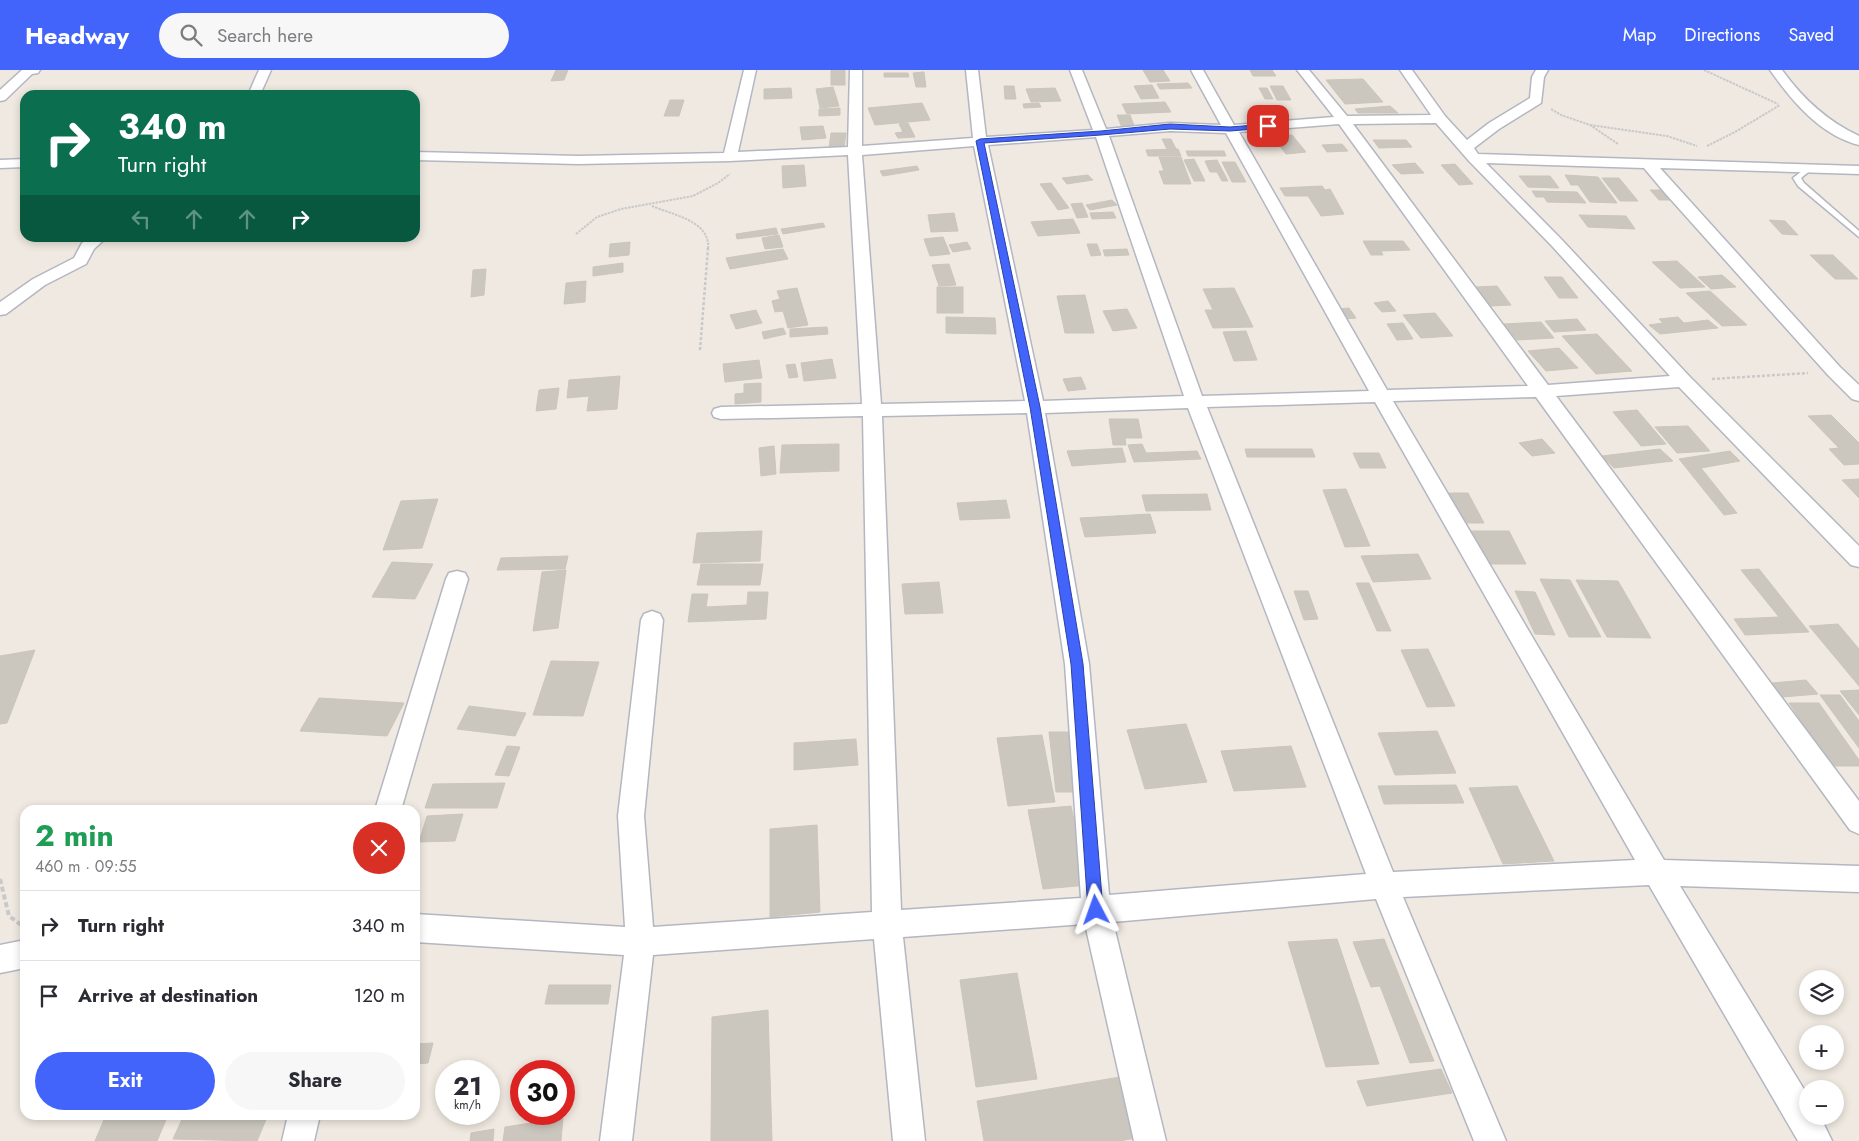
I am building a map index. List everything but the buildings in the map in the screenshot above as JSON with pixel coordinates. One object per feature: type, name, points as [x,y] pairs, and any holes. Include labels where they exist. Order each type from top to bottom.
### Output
[{"type":"street","points":[[0,97],[31,71],[48,70]]},
{"type":"street","points":[[256,90],[265,70]]},
{"type":"street","points":[[737,157],[750,70]]},
{"type":"street","points":[[856,70],[855,151],[872,409],[887,925],[909,1141]]},
{"type":"street","points":[[972,70],[980,141],[1035,407],[1077,664],[1096,910],[1150,1141]]},
{"type":"street","points":[[1076,70],[1101,133],[1195,401],[1384,886],[1490,1141]]},
{"type":"street","points":[[1197,70],[1378,394],[1654,872],[1816,1141]]},
{"type":"street","points":[[1303,70],[1343,120],[1859,822]]},
{"type":"street","points":[[1406,70],[1440,119],[1470,153],[1557,243],[1684,381],[1859,559]]},
{"type":"street","points":[[1470,153],[1494,126],[1536,100],[1538,77],[1542,70]]},
{"type":"street","points":[[1776,70],[1790,92],[1825,124],[1859,141]]},
{"type":"street","points":[[420,156],[578,160],[737,157],[855,151],[1101,133],[1170,126],[1230,129],[1343,120],[1440,119]]},
{"type":"street","points":[[1470,153],[1859,170]]},
{"type":"street","points":[[1648,162],[1670,190],[1834,371],[1859,395]]},
{"type":"street","points":[[0,164],[20,163]]},
{"type":"street","points":[[0,310],[39,282],[80,261],[88,246],[93,242]]},
{"type":"street","points":[[721,413],[1035,407],[1378,394],[1541,391],[1684,381]]},
{"type":"street","points":[[389,805],[457,579]]},
{"type":"street","points":[[616,1141],[640,942],[632,816],[652,620]]},
{"type":"street","points":[[420,928],[640,942],[1096,910],[1384,886],[1654,872],[1859,879]]},
{"type":"street","points":[[0,959],[20,955]]},
{"type":"street","points":[[298,1141],[303,1120]]},
{"type":"lane","points":[[1808,169],[1796,178],[1800,184],[1859,235]]},
{"type":"path","points":[[1704,70],[1780,105]]},
{"type":"path","points":[[1536,100],[1561,115],[1590,125],[1667,136],[1703,148],[1735,132],[1780,105],[1790,92]]},
{"type":"path","points":[[1590,125],[1614,142],[1642,156],[1648,162]]},
{"type":"path","points":[[576,234],[597,217],[621,209],[693,196],[718,184],[731,173],[737,157]]},
{"type":"path","points":[[650,205],[700,226],[709,241],[700,350]]},
{"type":"path","points":[[1684,381],[1834,371]]},
{"type":"path","points":[[0,879],[10,916],[20,923]]},
{"type":"route","points":[[1096,910],[1077,664],[1035,407],[980,141],[1101,133],[1170,126],[1230,129],[1268,126]]}]
